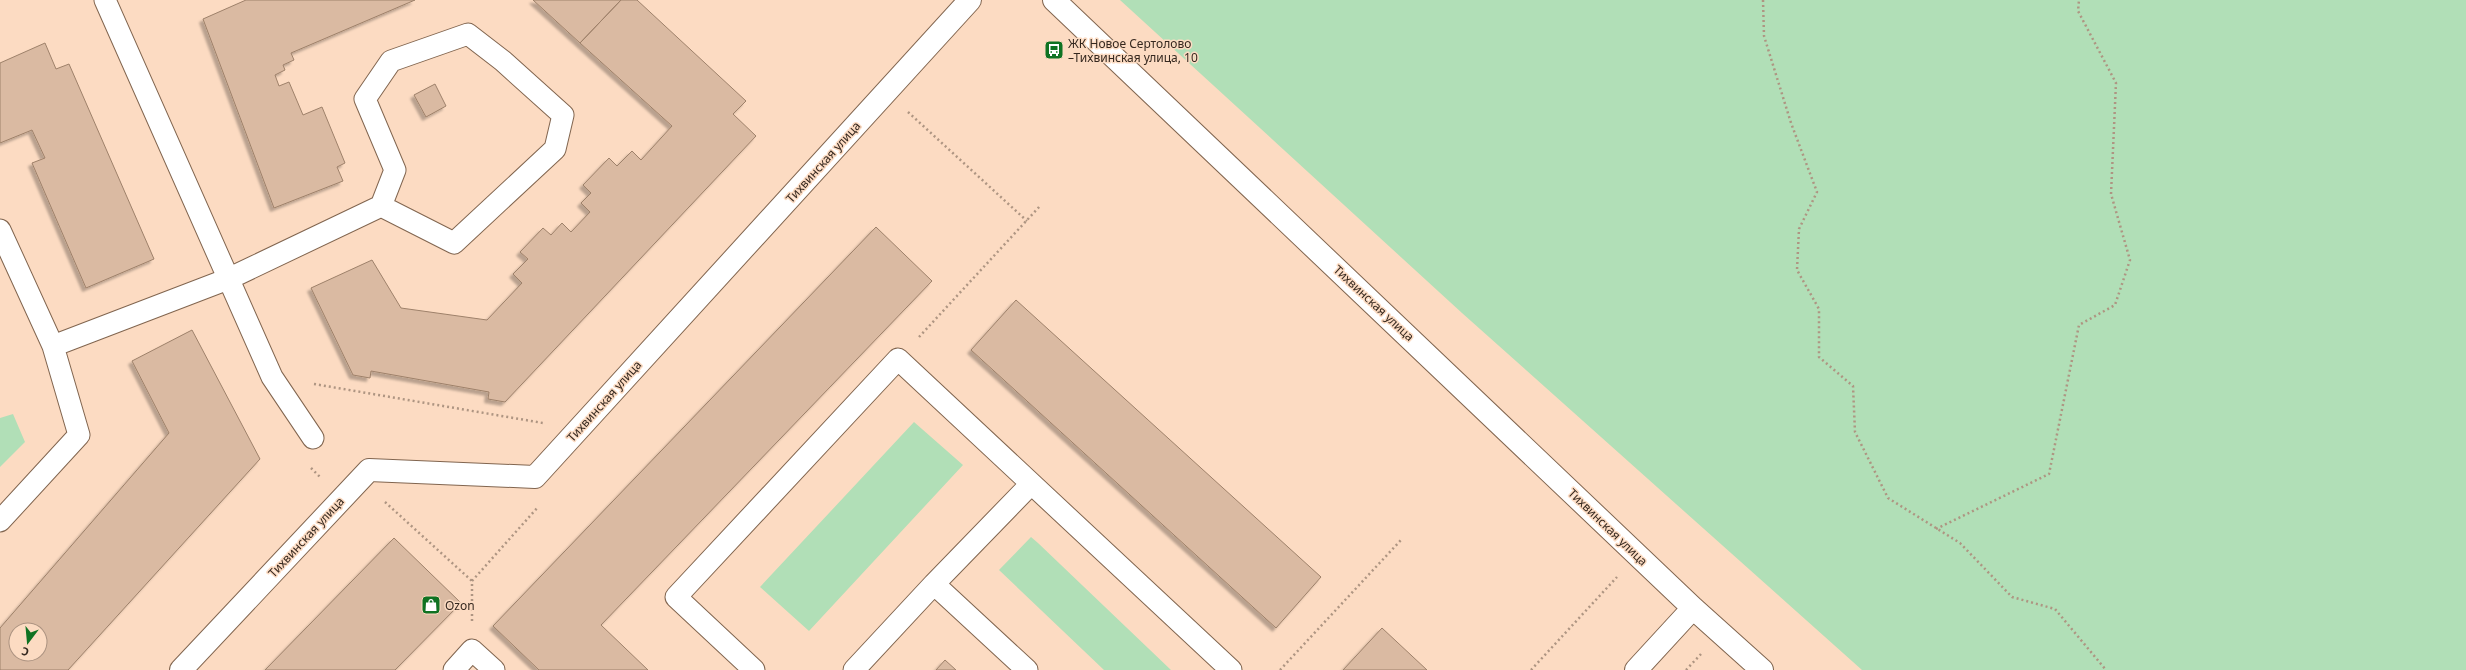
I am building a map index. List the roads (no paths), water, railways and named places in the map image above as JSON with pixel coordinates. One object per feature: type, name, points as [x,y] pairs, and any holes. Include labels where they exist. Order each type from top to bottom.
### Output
[{"type":"street","name":"Тихвинская улица","points":[[181,670],[369,470],[535,477],[970,0]]},
{"type":"street","name":"Тихвинская улица","points":[[1054,0],[1693,608],[1762,670]]},
{"type":"street","points":[[1636,670],[1693,608]]},
{"type":"lane","points":[[105,0],[272,377],[313,438]]},
{"type":"lane","points":[[53,346],[228,279],[381,206],[395,170],[365,99],[391,61],[468,34],[503,61],[563,115],[555,149],[454,243],[381,206]]},
{"type":"lane","points":[[0,230],[53,346],[79,434],[0,521]]},
{"type":"lane","points":[[754,670],[676,597],[898,359],[1231,670]]},
{"type":"lane","points":[[854,670],[934,584],[1031,484]]},
{"type":"lane","points":[[934,584],[1027,670]]},
{"type":"lane","points":[[454,670],[472,650],[494,670]]},
{"type":"place","name":"ЖК Новое Сертолово –Тихвинская улица, 10","points":[[1054,50]]},
{"type":"place","name":"Ozon","points":[[431,605]]}]
